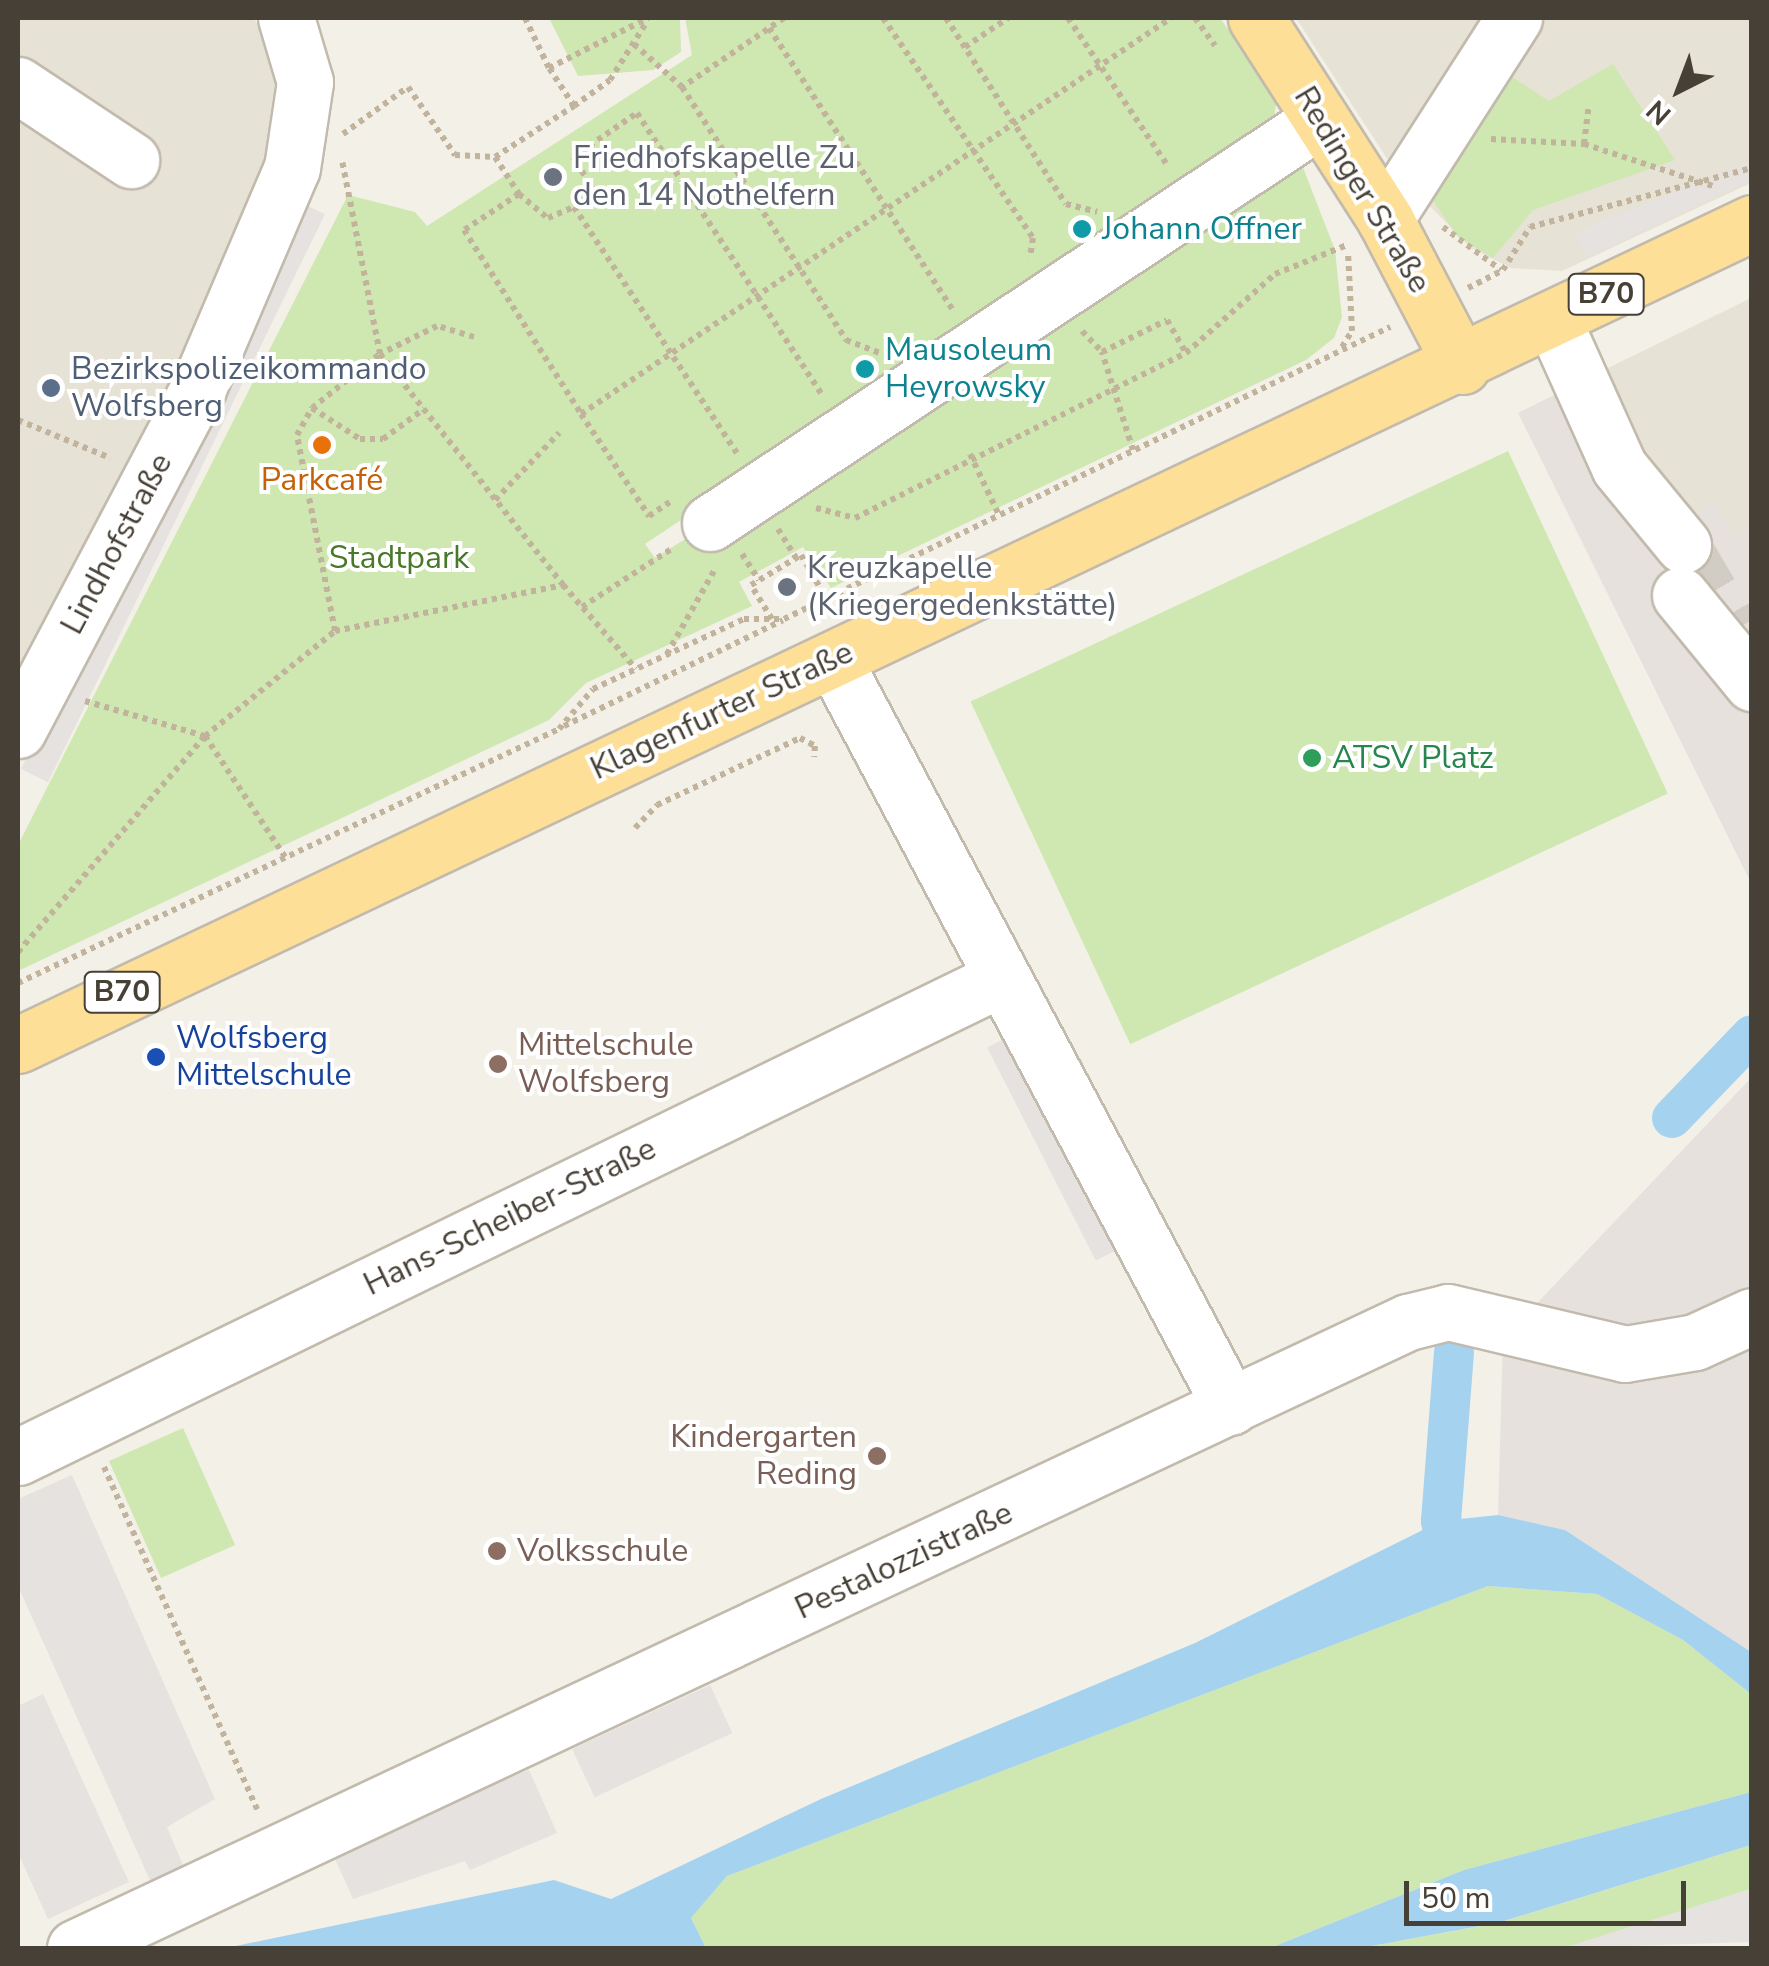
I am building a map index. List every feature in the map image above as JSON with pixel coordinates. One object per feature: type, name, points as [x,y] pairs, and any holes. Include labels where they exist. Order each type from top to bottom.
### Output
[{"type":"main road","name":"Redinger Straße","points":[[1256,18],[1322,119],[1366,232],[1431,306],[1462,366]]},
{"type":"main road","name":"Klagenfurter Straße","points":[[18,1045],[1462,366],[1565,341],[1752,223]]},
{"type":"street","name":"Lindhofstraße","points":[[29,709],[152,478],[292,168],[305,82],[286,18]]},
{"type":"street","points":[[1366,232],[1514,18]]},
{"type":"street","points":[[18,85],[131,160]]},
{"type":"street","points":[[711,528],[773,459],[1322,119]]},
{"type":"street","points":[[1565,341],[1619,468],[1646,500],[1675,566],[1752,683]]},
{"type":"street","points":[[833,659],[1231,1406]]},
{"type":"street","name":"Hans-Scheiber-Straße","points":[[18,1457],[1002,978]]},
{"type":"street","name":"Pestalozzistraße","points":[[75,1948],[1432,1313],[1624,1354],[1696,1342],[1752,1316]]},
{"type":"path","points":[[525,18],[574,106]]},
{"type":"path","points":[[682,88],[784,18]]},
{"type":"path","points":[[883,18],[1033,238],[1031,258],[1015,268]]},
{"type":"path","points":[[946,18],[1066,204],[1099,213],[1114,204]]},
{"type":"path","points":[[965,48],[1008,18]]},
{"type":"path","points":[[1068,18],[1177,177]]},
{"type":"path","points":[[581,414],[1172,18]]},
{"type":"path","points":[[1196,18],[1226,62]]},
{"type":"path","points":[[550,68],[647,20]]},
{"type":"path","points":[[338,138],[408,87],[455,155],[495,157],[610,80],[647,20]]},
{"type":"path","points":[[769,28],[960,320]]},
{"type":"path","points":[[634,44],[682,88],[846,340],[887,356],[900,346]]},
{"type":"path","points":[[1584,144],[1588,104]]},
{"type":"path","points":[[495,157],[519,194],[548,218],[574,208],[594,192],[573,157],[637,113],[825,398],[811,408]]},
{"type":"path","points":[[1435,136],[1584,144],[1712,186]]},
{"type":"path","points":[[1156,178],[1185,159]]},
{"type":"path","points":[[18,983],[559,728],[1431,306],[1502,270],[1530,227],[1712,186],[1752,168]]},
{"type":"path","points":[[519,194],[464,230],[648,516],[711,528],[759,580]]},
{"type":"path","points":[[348,196],[380,354],[563,585],[636,669]]},
{"type":"path","points":[[574,208],[740,457]]},
{"type":"path","points":[[724,467],[740,457],[773,459],[816,508],[855,518],[970,454],[1186,353],[1275,274],[1366,232]]},
{"type":"path","points":[[940,320],[969,300]]},
{"type":"path","points":[[1132,450],[1116,383],[1102,352],[1167,320],[1186,353]]},
{"type":"path","points":[[335,631],[296,435],[312,408],[380,354],[437,326],[474,338]]},
{"type":"path","points":[[312,408],[360,439],[383,439],[424,409]]},
{"type":"path","points":[[18,420],[152,478]]},
{"type":"path","points":[[495,500],[559,433]]},
{"type":"path","points":[[970,454],[998,514]]},
{"type":"path","points":[[582,608],[711,528]]},
{"type":"path","points":[[667,655],[711,528]]},
{"type":"path","points":[[772,619],[751,585],[794,556],[826,598]]},
{"type":"path","points":[[18,952],[205,736],[335,631],[563,585]]},
{"type":"path","points":[[559,728],[593,689],[744,619],[784,619]]},
{"type":"path","points":[[29,709],[205,736],[285,857]]},
{"type":"path","points":[[635,828],[657,805],[800,738],[815,746],[814,757]]},
{"type":"path","points":[[84,1424],[278,1855]]},
{"type":"shaded area","points":[[18,18],[254,18],[281,74],[282,165],[18,727]]},
{"type":"shaded area","points":[[1296,18],[1751,18],[1751,183],[1562,271],[1511,268],[1471,248],[1395,171]]},
{"type":"shaded area","points":[[1751,161],[1751,180],[1586,257],[1575,232]]},
{"type":"shaded area","points":[[298,201],[325,214],[48,782],[21,769]]},
{"type":"shaded area","points":[[1751,298],[1751,526],[1733,536],[1677,522],[1606,369]]},
{"type":"shaded area","points":[[1606,369],[1677,522],[1716,503],[1732,535],[1751,526],[1751,883],[1518,413]]},
{"type":"shaded area","points":[[1014,1034],[1123,1247],[1096,1261],[987,1048]]},
{"type":"shaded area","points":[[1751,1078],[1751,1652],[1565,1530],[1498,1515],[1503,1339]]},
{"type":"shaded area","points":[[72,1475],[215,1799],[167,1827],[185,1870],[153,1887],[18,1586],[18,1499]]},
{"type":"shaded area","points":[[710,1685],[732,1733],[595,1797],[572,1749]]},
{"type":"shaded area","points":[[43,1694],[129,1882],[48,1919],[18,1853],[18,1706]]},
{"type":"shaded area","points":[[529,1770],[557,1833],[470,1870],[465,1861],[353,1899],[332,1852]]},
{"type":"shaded area","points":[[1751,1889],[1751,1942],[1565,1948],[1613,1932]]},
{"type":"green space","points":[[549,18],[680,18],[681,52],[653,70],[578,76]]},
{"type":"green space","name":"Stadtpark","points":[[685,18],[1220,18],[1277,98],[1273,125],[645,544],[655,558],[1297,152],[1335,250],[1342,317],[1334,338],[1306,360],[831,588],[803,547],[739,582],[752,606],[586,683],[549,720],[18,971],[18,845],[348,195],[415,212],[427,226],[692,55]]},
{"type":"green space","points":[[1613,64],[1675,160],[1533,210],[1493,258],[1457,236],[1423,186],[1500,69],[1549,101]]},
{"type":"green space","points":[[1508,451],[1668,794],[1130,1044],[971,702]]},
{"type":"green space","points":[[183,1428],[235,1545],[161,1578],[109,1461]]},
{"type":"green space","points":[[1488,1586],[1597,1594],[1683,1640],[1751,1694],[1751,1792],[1464,1870],[1270,1948],[706,1948],[691,1918],[727,1876]]},
{"type":"green space","points":[[1751,1845],[1751,1889],[1565,1948],[1361,1948],[1502,1922]]},
{"type":"water","points":[[1498,1515],[1565,1530],[1751,1652],[1751,1694],[1683,1640],[1597,1594],[1488,1586],[727,1876],[691,1918],[706,1948],[226,1948],[554,1880],[611,1899],[821,1799],[1195,1643],[1441,1521]]},
{"type":"water","points":[[1751,1792],[1751,1845],[1501,1922],[1361,1948],[1270,1948],[1464,1870]]},
{"type":"waterway","points":[[1672,1118],[1752,1035]]},
{"type":"waterway","points":[[1449,1565],[1441,1521],[1454,1353]]},
{"type":"tunnel","points":[[1683,545],[1733,631]]},
{"type":"place","name":"Friedhofskapelle Zu den 14 Nothelfern","points":[[553,177]]},
{"type":"place","name":"Johann Offner","points":[[1082,229]]},
{"type":"place","name":"Mausoleum Heyrowsky","points":[[865,369]]},
{"type":"place","name":"Bezirkspolizeikommando Wolfsberg","points":[[51,388]]},
{"type":"place","name":"Parkcafé","points":[[322,445]]},
{"type":"place","name":"Kreuzkapelle (Kriegergedenkstätte)","points":[[787,587]]},
{"type":"place","name":"ATSV Platz","points":[[1312,758]]},
{"type":"place","name":"Wolfsberg Mittelschule","points":[[156,1057]]},
{"type":"place","name":"Mittelschule Wolfsberg","points":[[498,1064]]},
{"type":"place","name":"Kindergarten Reding","points":[[877,1456]]},
{"type":"place","name":"Volksschule","points":[[497,1551]]}]
